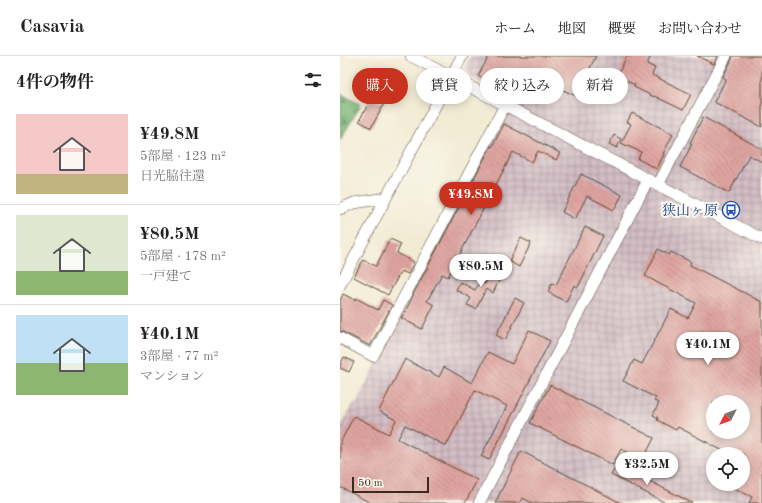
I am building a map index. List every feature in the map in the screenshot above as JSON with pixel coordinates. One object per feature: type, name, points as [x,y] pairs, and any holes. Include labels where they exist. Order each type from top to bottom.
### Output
[{"type":"street","points":[[411,56],[434,68]]},
{"type":"street","points":[[456,68],[462,56]]},
{"type":"street","points":[[658,185],[726,56]]},
{"type":"street","points":[[472,88],[762,239]]},
{"type":"street","points":[[340,285],[436,104]]},
{"type":"street","points":[[340,338],[372,356],[505,105]]},
{"type":"street","points":[[479,503],[648,180]]},
{"type":"street","points":[[340,209],[354,203],[386,198]]},
{"type":"shaded area","points":[[470,56],[762,56],[762,503],[340,503],[340,427],[353,404],[356,403],[509,104],[564,104],[564,68],[480,68],[480,82],[472,77],[472,68],[467,68],[466,64]]},
{"type":"green space","points":[[340,93],[352,100],[352,104],[361,105],[340,140]]},
{"type":"building","points":[[489,56],[596,56],[590,68],[572,68],[572,94],[564,90],[564,68],[482,68]]},
{"type":"building","points":[[627,56],[651,56],[647,64],[655,68],[652,75],[691,94],[683,110],[634,87],[635,85],[628,82],[628,68],[621,68]]},
{"type":"building","points":[[697,56],[718,56],[714,64]]},
{"type":"building","points":[[733,56],[762,56],[762,127],[714,102],[726,79],[723,77]]},
{"type":"building","points":[[368,104],[384,104],[371,128],[359,121]]},
{"type":"building","points":[[632,113],[673,134],[657,169],[638,159],[641,152],[621,143],[631,124],[627,122]]},
{"type":"building","points":[[703,117],[762,149],[762,162],[749,155],[729,193],[680,167],[692,144],[690,143]]},
{"type":"building","points":[[504,124],[560,153],[556,160],[538,151],[532,162],[513,152],[448,277],[442,274],[427,301],[434,305],[422,329],[401,318]]},
{"type":"building","points":[[614,135],[621,139],[617,148],[609,144]]},
{"type":"building","points":[[581,174],[622,195],[614,210],[587,196],[575,219],[562,212]]},
{"type":"building","points":[[585,227],[603,236],[578,287],[574,285],[566,302],[548,292],[552,283],[556,285]]},
{"type":"building","points":[[521,238],[531,243],[519,267],[509,261]]},
{"type":"building","points":[[390,239],[401,244],[397,253],[414,262],[408,274],[401,271],[388,295],[354,277],[363,260],[376,266]]},
{"type":"building","points":[[658,249],[669,255],[671,252],[691,262],[690,265],[762,302],[762,503],[749,503],[752,497],[740,491],[750,491],[750,447],[716,447],[678,427],[676,430],[657,420],[658,418],[653,415],[659,403],[654,401],[656,398],[623,381],[634,360],[642,364],[671,309],[688,318],[696,303],[645,276]]},
{"type":"building","points":[[494,267],[503,272],[493,293],[486,289],[476,309],[467,305],[471,298],[456,290],[460,282],[475,290],[480,281],[485,284]]},
{"type":"building","points":[[343,294],[355,300],[356,298],[378,310],[383,300],[392,305],[370,346],[340,331],[340,301]]},
{"type":"building","points":[[515,298],[524,303],[505,340],[496,335]]},
{"type":"building","points":[[529,330],[550,341],[489,460],[481,456],[507,406],[475,390],[446,446],[405,425],[398,439],[477,480],[465,503],[371,503],[340,487],[340,443],[354,416],[389,434],[396,420],[379,411],[405,359],[439,377],[444,367],[472,383],[488,352],[512,364]]},
{"type":"building","points":[[344,357],[354,362],[349,372],[340,368]]},
{"type":"building","points":[[550,385],[654,438],[643,460],[621,449],[613,465],[530,423]]},
{"type":"building","points":[[521,451],[621,503],[532,503],[523,498],[520,503],[495,503]]},
{"type":"building","points":[[617,464],[692,503],[666,503],[611,475]]},
{"type":"place","name":"狭山ヶ原","points":[[731,210]]}]
